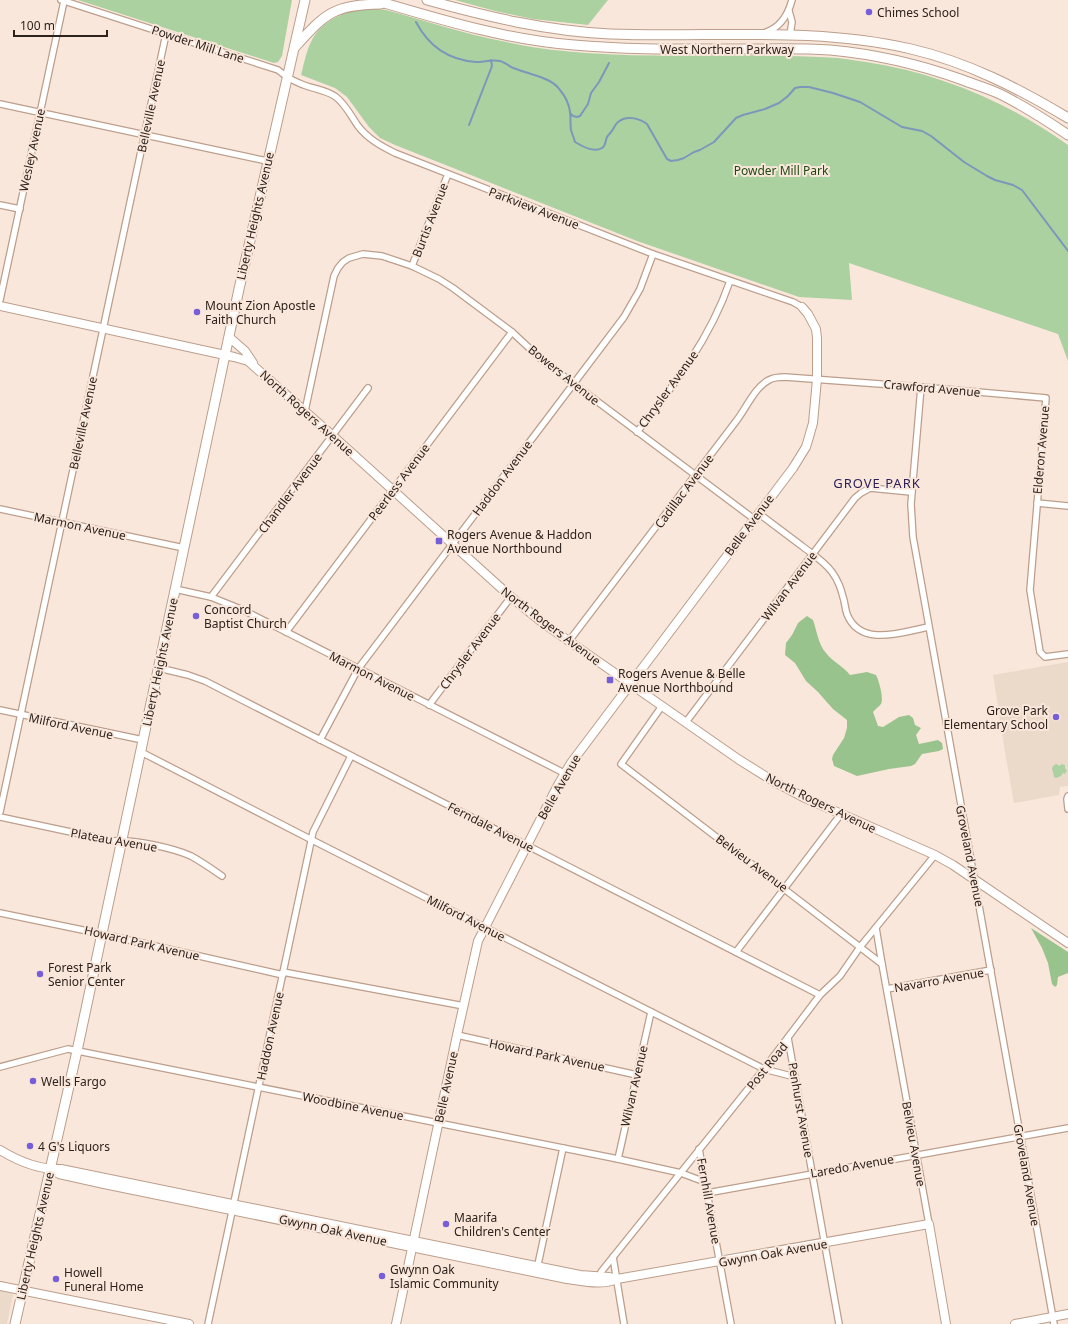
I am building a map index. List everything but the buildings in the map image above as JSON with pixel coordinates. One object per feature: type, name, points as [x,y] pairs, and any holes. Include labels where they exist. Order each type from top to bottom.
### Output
[{"type":"main road","name":"Liberty Heights Avenue","points":[[15,1324],[77,1050],[267,161],[305,0]]},
{"type":"main road","name":"West Northern Parkway","points":[[374,0],[489,31],[539,41],[571,45],[625,48],[783,48],[830,50],[903,62],[976,84],[1000,94],[1038,115],[1068,135]]},
{"type":"main road","name":"West Northern Parkway","points":[[427,0],[493,18],[573,31],[626,34],[760,34],[859,39],[911,49],[965,66],[1004,82],[1068,118]]},
{"type":"main road","points":[[294,48],[320,20],[334,11],[356,5],[386,4]]},
{"type":"main road","points":[[783,48],[790,35]]},
{"type":"street","name":"Powder Mill Lane","points":[[63,0],[278,70],[287,76]]},
{"type":"street","name":"Wesley Avenue","points":[[0,300],[63,0]]},
{"type":"street","points":[[760,34],[776,28],[781,24],[789,11],[792,0]]},
{"type":"street","points":[[789,11],[792,22],[790,35]]},
{"type":"street","name":"Belleville Avenue","points":[[0,812],[166,34]]},
{"type":"street","name":"Parkview Avenue","points":[[287,76],[299,83],[336,97],[348,109],[363,132],[376,143],[395,153],[653,254],[793,302],[802,307]]},
{"type":"street","points":[[0,104],[267,161]]},
{"type":"street","name":"Burtis Avenue","points":[[412,266],[448,174]]},
{"type":"street","points":[[0,205],[20,209]]},
{"type":"street","name":"Bowers Avenue","points":[[305,411],[334,276],[338,268],[349,258],[363,254],[382,256],[412,266],[453,288],[512,332],[542,359],[637,432],[696,475],[813,554],[824,563],[837,579],[849,619],[863,633],[876,636],[928,627]]},
{"type":"street","name":"Haddon Avenue","points":[[320,740],[358,669],[574,384],[630,307],[640,288],[653,254]]},
{"type":"street","name":"Chrysler Avenue","points":[[637,432],[689,363],[718,313],[730,281]]},
{"type":"street","name":"North Rogers Avenue","points":[[0,306],[242,358],[253,364],[511,597],[542,622],[773,781],[805,798],[934,855],[953,865],[1068,943]]},
{"type":"street","name":"Belle Avenue","points":[[396,1324],[478,941],[526,845],[564,774],[578,752],[793,468],[806,447],[813,423],[817,379],[817,338],[816,329],[808,314],[802,307]]},
{"type":"street","name":"Peerless Avenue","points":[[286,632],[512,332]]},
{"type":"street","points":[[229,337],[245,351],[253,364]]},
{"type":"street","name":"Cadillac Avenue","points":[[569,641],[696,475],[741,415],[759,388],[764,383],[775,378],[785,377],[817,379]]},
{"type":"street","name":"Crawford Avenue","points":[[817,379],[1046,398]]},
{"type":"street","name":"Groveland Avenue","points":[[921,387],[911,492],[911,525],[1053,1321]]},
{"type":"street","name":"Chandler Avenue","points":[[211,597],[368,388]]},
{"type":"street","name":"Elderon Avenue","points":[[1046,398],[1030,590],[1040,652],[1045,657],[1068,654]]},
{"type":"street","name":"Wilvan Avenue","points":[[686,722],[855,498],[865,490],[875,488],[911,492]]},
{"type":"street","points":[[1037,503],[1068,506]]},
{"type":"street","name":"Marmon Avenue","points":[[0,509],[184,548]]},
{"type":"street","name":"Marmon Avenue","points":[[175,589],[211,597],[243,610],[564,774]]},
{"type":"street","name":"Chrysler Avenue","points":[[429,705],[511,597]]},
{"type":"street","name":"Ferndale Avenue","points":[[158,668],[188,675],[205,681],[820,995]]},
{"type":"street","name":"Belvieu Avenue","points":[[662,706],[621,764],[882,964]]},
{"type":"street","name":"Milford Avenue","points":[[0,710],[143,740]]},
{"type":"street","name":"Milford Avenue","points":[[141,752],[764,1069],[795,1077]]},
{"type":"street","name":"Haddon Avenue","points":[[208,1324],[313,832],[351,756]]},
{"type":"street","points":[[1068,796],[1068,809]]},
{"type":"street","points":[[736,952],[841,814]]},
{"type":"street","name":"Plateau Avenue","points":[[0,817],[113,841],[130,841],[182,853],[199,861],[222,876]]},
{"type":"street","name":"Post Road","points":[[601,1277],[601,1272],[764,1069],[820,995],[840,976],[860,947],[934,855]]},
{"type":"street","name":"Howard Park Avenue","points":[[0,913],[283,974],[464,1006]]},
{"type":"street","name":"Belvieu Avenue","points":[[876,928],[946,1324]]},
{"type":"street","name":"Navarro Avenue","points":[[887,989],[991,970]]},
{"type":"street","name":"Wilvan Avenue","points":[[618,1159],[651,1012]]},
{"type":"street","name":"Howard Park Avenue","points":[[457,1035],[637,1075]]},
{"type":"street","name":"Penhurst Avenue","points":[[788,1038],[839,1324]]},
{"type":"street","name":"Woodbine Avenue","points":[[0,1067],[66,1049],[77,1050],[618,1159],[681,1173],[705,1182]]},
{"type":"street","name":"Laredo Avenue","points":[[707,1193],[1068,1128]]},
{"type":"street","points":[[537,1269],[563,1148]]},
{"type":"street","name":"Fernhill Avenue","points":[[699,1149],[731,1324]]},
{"type":"street","name":"Gwynn Oak Avenue","points":[[0,1150],[25,1163],[50,1169],[59,1174],[79,1179],[233,1207],[537,1269],[617,1279]]},
{"type":"street","name":"Gwynn Oak Avenue","points":[[537,1269],[567,1279],[592,1283],[608,1283],[617,1279],[929,1224]]},
{"type":"street","points":[[613,1257],[624,1324]]},
{"type":"street","points":[[0,1286],[189,1324]]},
{"type":"street","points":[[1015,1324],[1053,1321],[1068,1314]]},
{"type":"shaded area","points":[[1068,662],[1068,786],[1060,787],[1059,795],[1014,803],[993,675]]},
{"type":"shaded area","points":[[0,1290],[13,1295],[7,1324],[0,1324]]},
{"type":"green space","points":[[78,0],[292,0],[282,56],[278,62],[274,63]]},
{"type":"green space","points":[[455,0],[608,0],[588,25],[533,19],[495,11]]},
{"type":"green space","name":"Powder Mill Park","points":[[370,8],[386,10],[500,41],[560,51],[618,55],[806,56],[866,62],[893,67],[946,82],[997,103],[1021,115],[1068,145],[1068,361],[1058,334],[849,263],[852,300],[799,297],[637,241],[380,138],[369,127],[347,97],[335,88],[301,75],[309,46],[321,27],[344,14]]},
{"type":"green space","points":[[807,616],[813,620],[819,642],[823,649],[850,675],[867,672],[876,675],[882,694],[881,704],[873,712],[878,726],[883,727],[899,717],[909,715],[913,718],[915,725],[921,728],[916,735],[919,744],[938,740],[942,743],[943,749],[922,754],[915,764],[911,766],[857,776],[834,766],[832,759],[833,755],[844,738],[847,728],[847,720],[833,709],[806,681],[795,663],[785,655],[786,643],[798,623]]},
{"type":"green space","points":[[1056,764],[1060,766],[1061,764],[1065,765],[1065,769],[1067,770],[1065,774],[1063,773],[1061,776],[1056,778],[1054,777],[1052,768]]},
{"type":"green space","points":[[1031,928],[1068,952],[1068,973],[1058,977],[1057,985],[1055,987],[1052,984],[1048,963],[1042,948]]},
{"type":"waterway","points":[[416,22],[427,39],[440,51],[448,55],[466,61],[476,62],[497,60],[511,67],[543,78],[554,84],[562,92],[568,103],[571,130],[575,142],[584,147],[595,150],[605,145],[607,137],[618,122],[632,118],[647,124],[667,159],[671,161],[678,160],[714,142],[736,118],[779,103],[795,88],[800,87],[809,87],[860,102],[902,127],[922,131],[931,136],[964,162],[987,176],[1013,185],[1022,190],[1068,251]]},
{"type":"waterway","points":[[469,125],[492,66],[491,60]]},
{"type":"waterway","points":[[571,114],[577,117],[580,116],[588,104],[591,93],[599,82],[609,63]]},
{"type":"place","name":"Chimes School","points":[[869,12]]},
{"type":"place","name":"Mount Zion Apostle Faith Church","points":[[197,312]]},
{"type":"place","name":"Rogers Avenue & Haddon Avenue Northbound","points":[[439,541]]},
{"type":"place","name":"Concord Baptist Church","points":[[196,616]]},
{"type":"place","name":"Rogers Avenue & Belle Avenue Northbound","points":[[610,680]]},
{"type":"place","name":"Grove Park Elementary School","points":[[1056,717]]},
{"type":"place","name":"Forest Park Senior Center","points":[[40,974]]},
{"type":"place","name":"Wells Fargo","points":[[33,1081]]},
{"type":"place","name":"4 G's Liquors","points":[[30,1146]]},
{"type":"place","name":"Maarifa Children's Center","points":[[446,1224]]},
{"type":"place","name":"Gwynn Oak Islamic Community","points":[[382,1276]]},
{"type":"place","name":"Howell Funeral Home","points":[[56,1279]]},
{"type":"district","name":"GROVE PARK","points":[[877,483]]}]
